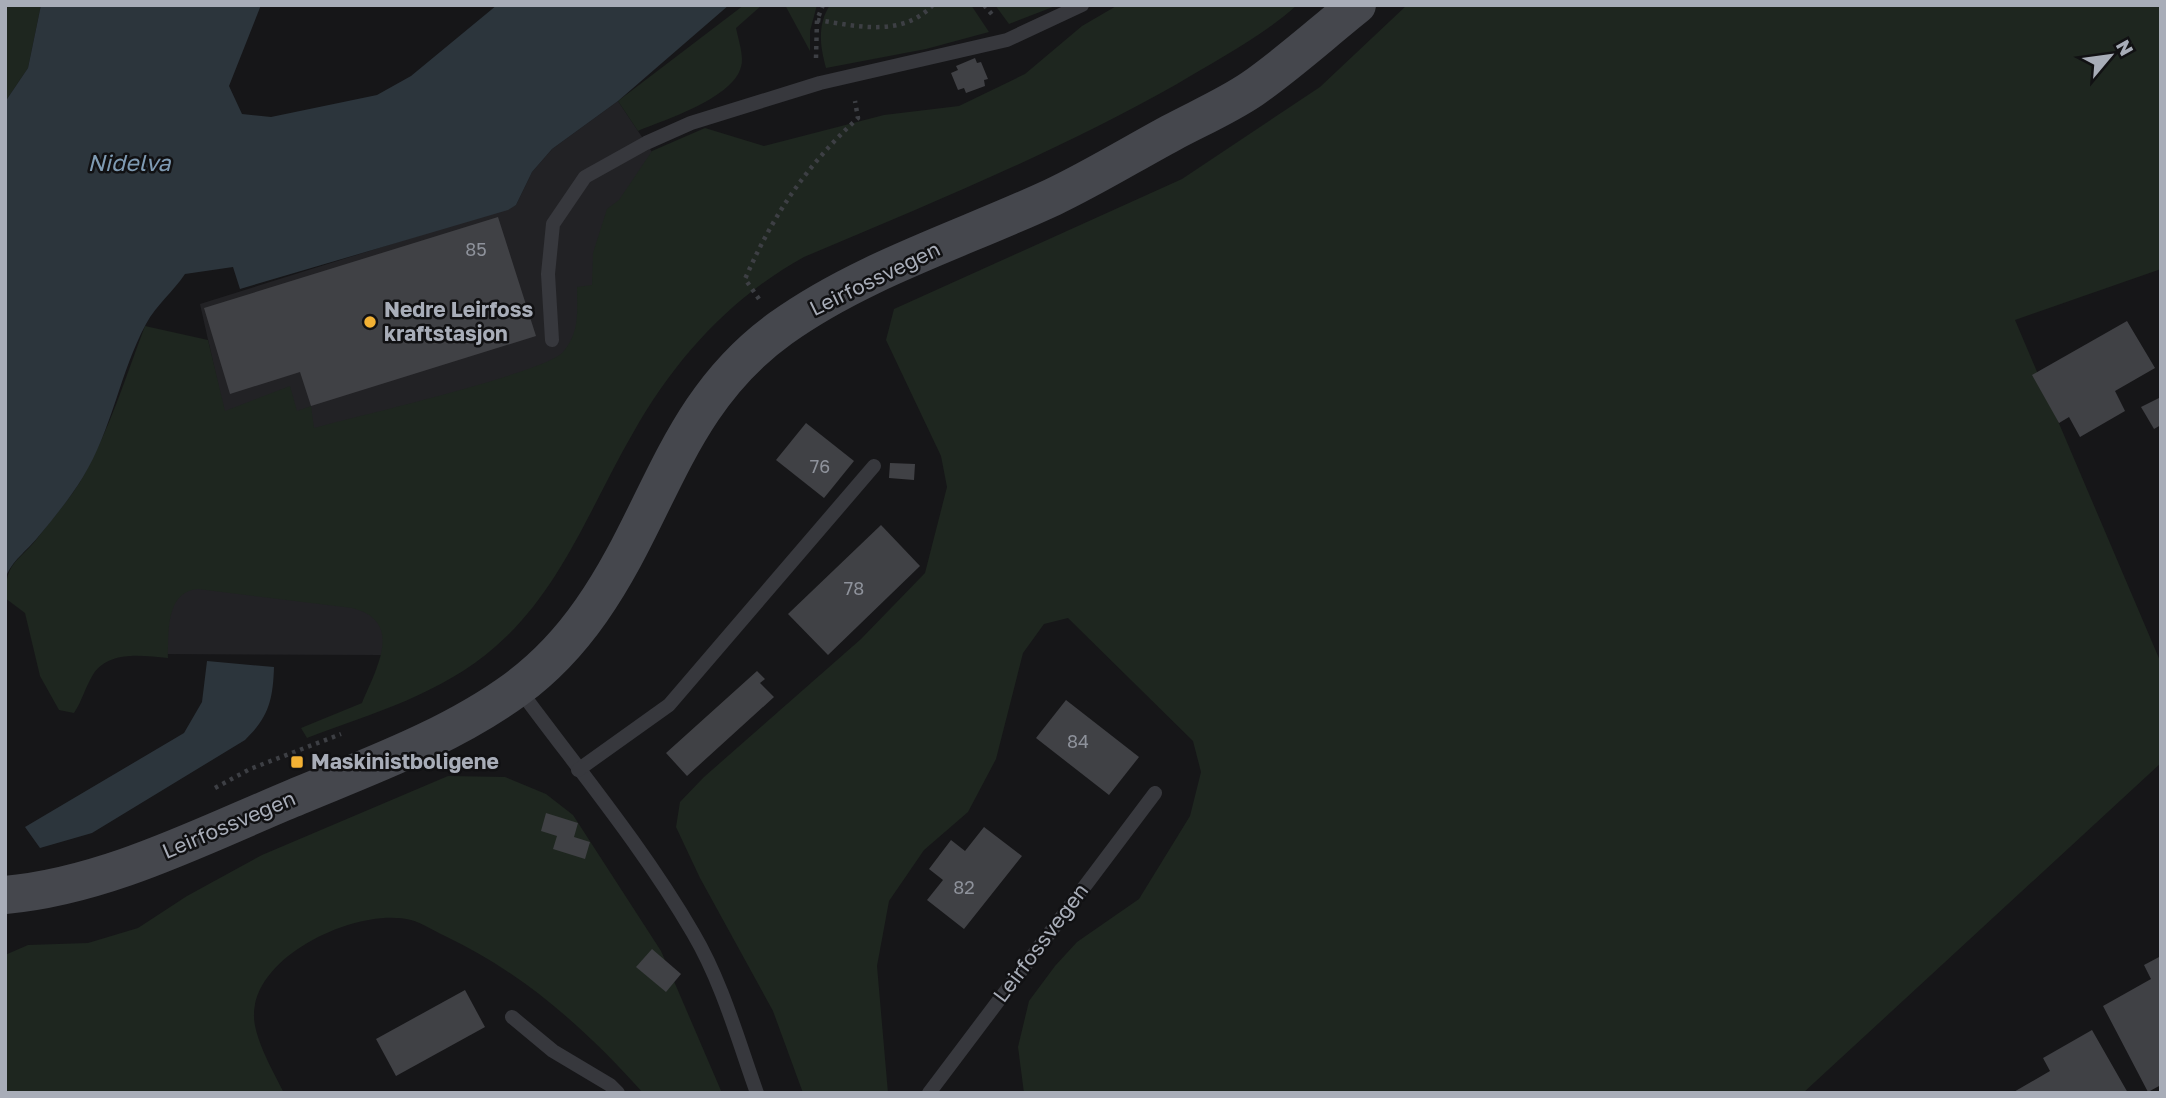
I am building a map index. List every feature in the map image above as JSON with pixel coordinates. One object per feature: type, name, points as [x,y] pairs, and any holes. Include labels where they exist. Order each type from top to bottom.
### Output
[{"type":"street","name":"Leirfossvegen","points":[[5,895],[67,884],[154,856],[418,744],[470,718],[518,688],[570,640],[595,605],[628,547],[677,447],[707,402],[738,366],[779,329],[820,303],[883,272],[1056,195],[1250,90],[1357,5]]},
{"type":"lane","points":[[552,340],[548,274],[553,224],[585,177],[646,143],[691,123],[820,83],[1007,40],[1082,5]]},
{"type":"lane","points":[[578,770],[668,705],[874,466]]},
{"type":"lane","points":[[518,688],[644,858],[694,935],[729,1012],[757,1093]]},
{"type":"lane","name":"Leirfossvegen","points":[[929,1093],[1155,793]]},
{"type":"lane","points":[[512,1017],[553,1051],[610,1084],[618,1093]]},
{"type":"path","points":[[820,83],[814,47],[817,20],[823,5]]},
{"type":"path","points":[[817,20],[883,30],[922,16],[933,5]]},
{"type":"path","points":[[759,300],[745,279],[766,230],[824,148],[858,118],[851,76]]},
{"type":"shaded area","points":[[5,5],[41,5],[28,68],[5,102]]},
{"type":"shaded area","points":[[744,5],[762,5],[736,28],[742,60],[739,73],[730,85],[683,113],[638,131],[618,101]]},
{"type":"shaded area","points":[[785,5],[817,5],[810,31],[810,51]]},
{"type":"shaded area","points":[[830,5],[971,5],[989,32],[926,49],[826,68],[821,36],[823,20]]},
{"type":"shaded area","points":[[995,5],[1058,5],[1009,24]]},
{"type":"shaded area","points":[[1118,5],[1297,5],[1239,48],[1132,109],[993,176],[804,257],[752,291],[706,333],[667,380],[633,433],[557,573],[519,624],[475,663],[406,701],[307,738],[301,728],[362,703],[382,648],[382,635],[378,624],[368,614],[352,608],[198,589],[187,592],[174,606],[169,626],[168,658],[128,656],[109,661],[94,673],[74,713],[59,710],[40,676],[25,613],[5,598],[8,576],[15,562],[63,506],[84,475],[110,420],[145,326],[208,340],[225,411],[290,386],[297,411],[311,406],[314,428],[522,371],[549,361],[563,352],[568,345],[575,330],[577,287],[592,285],[593,253],[607,209],[619,200],[652,151],[705,128],[764,146],[884,115],[959,106],[1025,74],[1082,26]]},
{"type":"shaded area","points":[[1407,5],[2161,5],[2161,269],[2015,320],[2161,663],[2161,763],[1803,1093],[1024,1093],[1018,1047],[1029,1001],[1077,942],[1139,899],[1190,816],[1201,772],[1193,741],[1068,618],[1044,624],[1023,653],[996,759],[968,812],[924,850],[889,901],[877,966],[888,1093],[803,1093],[773,1011],[700,878],[676,827],[680,802],[704,777],[861,639],[925,573],[947,487],[941,456],[886,340],[894,309],[1182,179],[1320,87]]},
{"type":"shaded area","points":[[618,101],[662,167],[770,196],[407,646],[382,655],[158,654],[224,411],[200,304],[516,205],[532,172],[552,149]]},
{"type":"shaded area","points":[[448,776],[505,777],[546,794],[573,815],[661,951],[722,1093],[643,1093],[576,1025],[501,967],[424,925],[411,920],[389,918],[339,928],[313,940],[290,954],[272,972],[259,992],[254,1014],[257,1033],[284,1093],[5,1093],[5,955],[28,945],[88,943],[138,928],[187,896],[262,855]]},
{"type":"water","name":"Nidelva","points":[[41,5],[261,5],[229,86],[242,114],[271,117],[377,95],[411,76],[497,5],[729,5],[618,101],[552,149],[532,172],[516,205],[508,210],[240,289],[233,267],[185,274],[146,324],[129,362],[101,440],[83,477],[50,523],[15,561],[5,579],[5,102],[28,68]]},
{"type":"water","points":[[207,661],[274,667],[268,707],[253,732],[245,740],[92,833],[40,848],[25,827],[184,733],[202,702]]},
{"type":"building","points":[[975,58],[977,63],[981,62],[988,79],[984,80],[985,86],[966,93],[964,88],[958,90],[951,73],[958,70],[956,66]]},
{"type":"building","name":"Nedre Leirfoss kraftstasjon","points":[[498,217],[536,336],[311,406],[300,372],[230,394],[204,308]]},
{"type":"building","points":[[2127,321],[2155,368],[2115,391],[2125,411],[2080,437],[2069,417],[2059,423],[2032,375]]},
{"type":"building","points":[[2161,397],[2161,425],[2154,429],[2141,407]]},
{"type":"building","points":[[806,423],[854,461],[824,498],[776,460]]},
{"type":"building","points":[[890,463],[915,464],[914,480],[889,478]]},
{"type":"building","points":[[881,525],[920,566],[828,655],[788,614]]},
{"type":"building","points":[[757,671],[765,679],[760,683],[774,697],[687,776],[666,753]]},
{"type":"building","points":[[1066,700],[1139,757],[1109,795],[1036,738]]},
{"type":"building","points":[[546,813],[578,823],[574,837],[590,842],[585,859],[553,849],[557,836],[541,831]]},
{"type":"building","points":[[984,827],[1022,856],[964,929],[927,900],[943,880],[929,869],[951,840],[965,851]]},
{"type":"building","points":[[652,949],[681,974],[666,992],[636,967]]},
{"type":"building","points":[[2161,956],[2161,1085],[2148,1092],[2103,1006],[2151,979],[2144,965]]},
{"type":"building","points":[[465,990],[485,1027],[396,1076],[376,1039]]},
{"type":"building","points":[[2092,1030],[2128,1093],[2012,1093],[2050,1071],[2043,1058]]},
{"type":"place","name":"Nedre Leirfoss kraftstasjon","points":[[370,322]]},
{"type":"place","name":"Maskinistboligene","points":[[297,762]]}]
